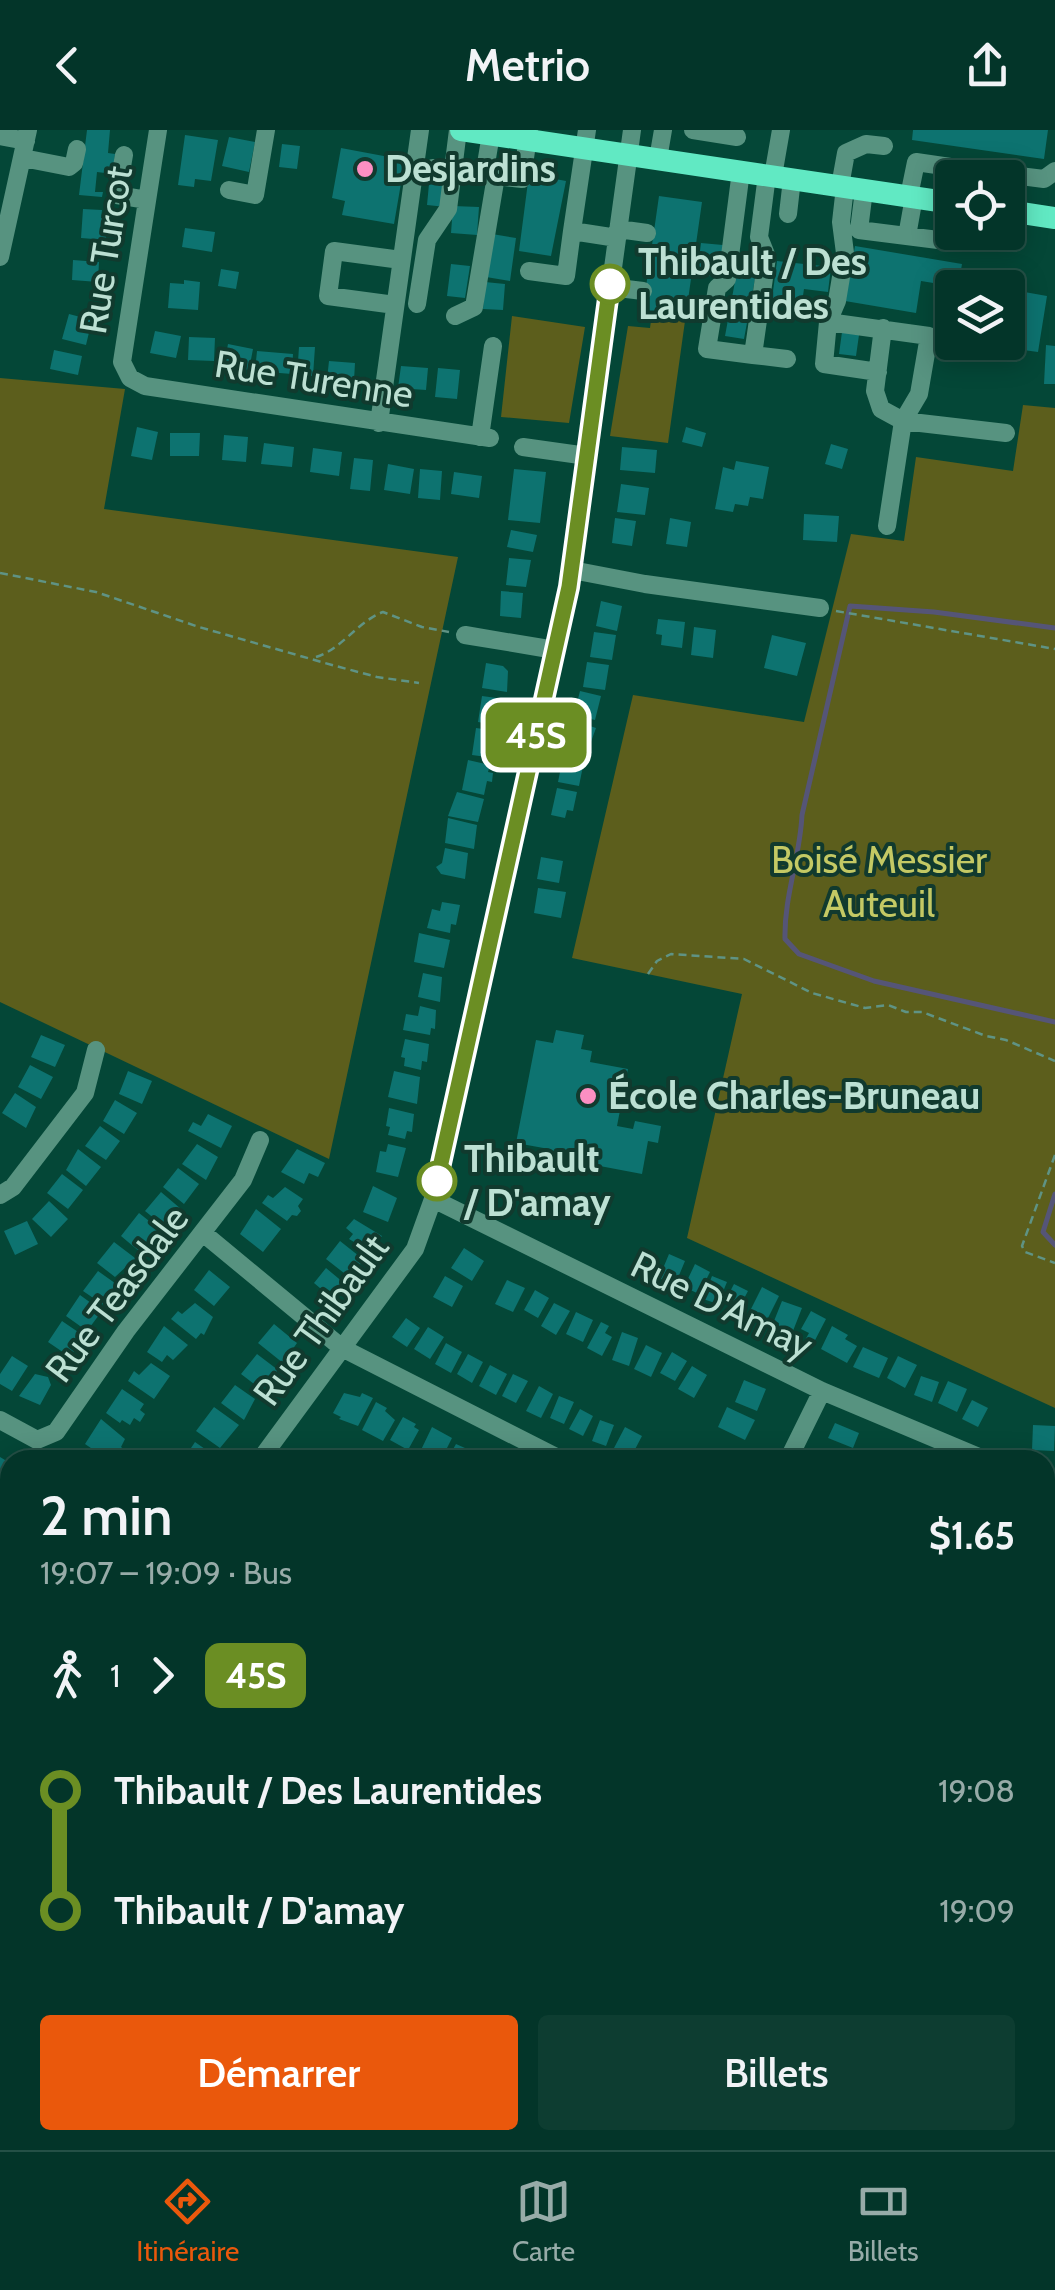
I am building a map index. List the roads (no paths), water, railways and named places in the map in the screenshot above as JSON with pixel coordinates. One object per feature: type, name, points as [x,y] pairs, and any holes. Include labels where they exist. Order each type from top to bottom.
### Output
[{"type":"main road","points":[[460,130],[586,139],[628,155],[935,200]]},
{"type":"main road","points":[[1025,213],[1055,218]]},
{"type":"street","name":"Rue Turcot","points":[[130,378],[122,362],[147,200],[137,160],[158,130]]},
{"type":"street","points":[[229,190],[255,195],[266,130]]},
{"type":"street","points":[[380,422],[420,130]]},
{"type":"street","points":[[418,304],[427,240],[448,209],[460,130]]},
{"type":"street","name":"Rue Thibault","points":[[267,1450],[415,1249],[433,1199],[572,570],[632,130]]},
{"type":"street","points":[[658,159],[663,130]]},
{"type":"street","points":[[691,164],[694,130],[738,134],[727,279],[717,288],[708,349],[787,358]]},
{"type":"street","points":[[753,355],[767,257],[759,237],[777,176],[781,130]]},
{"type":"street","points":[[490,134],[486,164],[496,176],[522,179],[528,135]]},
{"type":"street","points":[[0,136],[26,143],[69,166],[74,163],[76,149]]},
{"type":"street","points":[[530,271],[566,276],[586,139]]},
{"type":"street","points":[[845,253],[859,230],[846,153],[873,140]]},
{"type":"street","points":[[0,257],[26,143]]},
{"type":"street","points":[[137,160],[117,195],[147,200]]},
{"type":"street","points":[[907,236],[916,162],[935,165]]},
{"type":"street","points":[[434,168],[453,170]]},
{"type":"street","points":[[1025,177],[1044,179],[1055,171]]},
{"type":"street","points":[[456,316],[474,307],[496,176]]},
{"type":"street","points":[[777,176],[788,214]]},
{"type":"street","points":[[850,187],[841,222],[845,253],[838,301],[828,322],[824,364],[878,372]]},
{"type":"street","points":[[859,230],[935,240]]},
{"type":"street","points":[[572,232],[647,233]]},
{"type":"street","points":[[395,305],[328,296],[334,251],[401,260]]},
{"type":"street","points":[[610,288],[643,292]]},
{"type":"street","points":[[828,322],[930,336],[919,394],[902,421],[886,526]]},
{"type":"street","points":[[883,328],[875,391],[878,404],[888,414],[902,421],[1006,433]]},
{"type":"street","name":"Rue Turenne","points":[[130,378],[145,386],[485,437],[492,346]]},
{"type":"street","points":[[523,447],[587,456]]},
{"type":"street","points":[[572,570],[820,608]]},
{"type":"street","points":[[466,635],[554,650]]},
{"type":"street","points":[[0,1195],[13,1187],[84,1094],[96,1050]]},
{"type":"street","name":"Rue Teasdale","points":[[0,1420],[37,1440],[56,1432],[126,1331],[244,1180],[260,1140]]},
{"type":"street","name":"Rue D'Amay","points":[[433,1199],[822,1390],[960,1450]]},
{"type":"street","points":[[203,1233],[342,1348],[542,1450]]},
{"type":"street","points":[[793,1450],[822,1390]]},
{"type":"waterway","points":[[1055,628],[850,606],[802,815],[785,939],[799,954],[874,981],[1055,1022]]},
{"type":"waterway","points":[[1055,1194],[1043,1232],[1055,1245]]},
{"type":"place","name":"Desjardins","points":[[365,169]]},
{"type":"place","name":"Thibault / Des Laurentides","points":[[610,284]]},
{"type":"place","name":"École Charles-Bruneau","points":[[588,1096]]},
{"type":"place","name":"Thibault / D'amay","points":[[437,1181]]},
{"type":"park label","name":"Boisé Messier Auteuil","points":[[879,882]]}]
